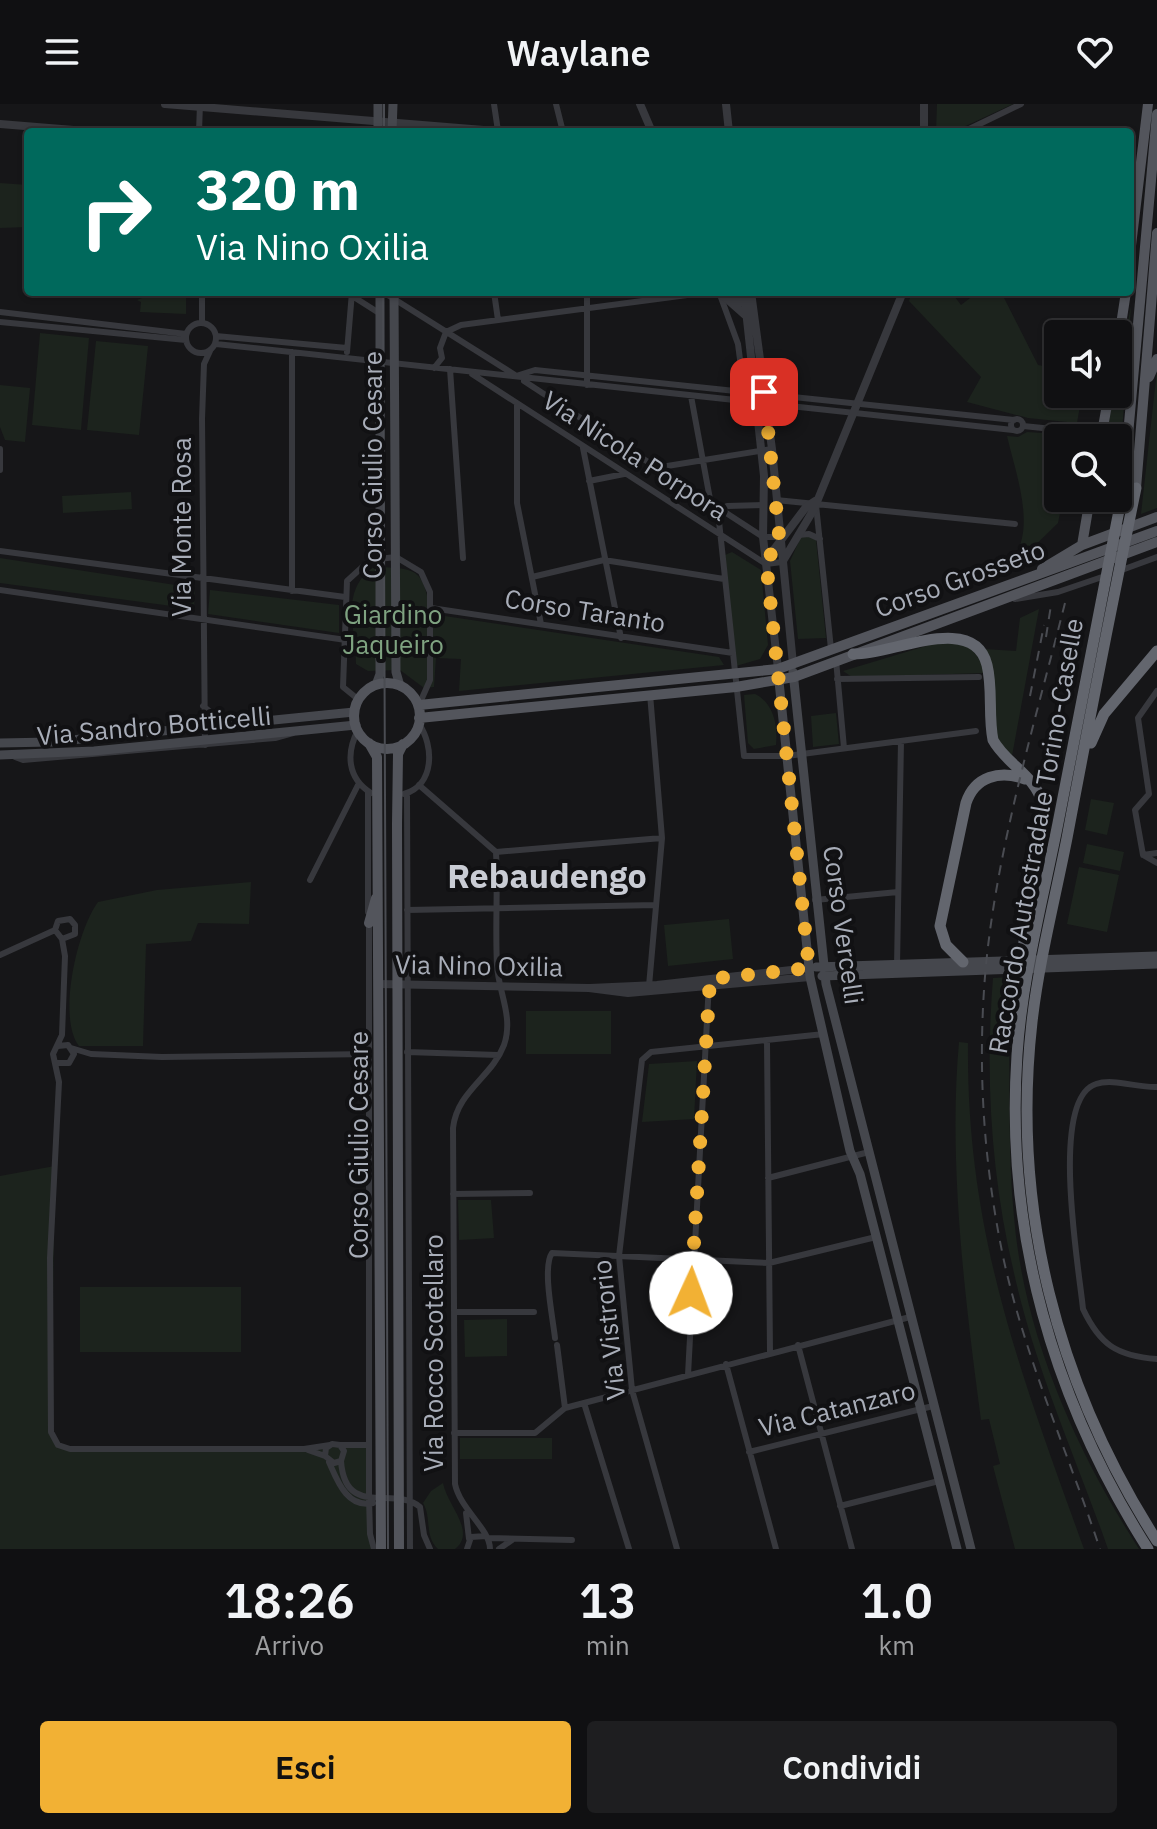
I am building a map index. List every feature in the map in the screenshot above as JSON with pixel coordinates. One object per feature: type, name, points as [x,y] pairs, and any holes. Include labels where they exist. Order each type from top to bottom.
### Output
[{"type":"highway","name":"Raccordo Autostradale Torino-Caselle","points":[[1136,488],[1030,1042],[1026,1132],[1033,1223],[1050,1300],[1075,1382],[1112,1465],[1157,1541]]},
{"type":"highway","name":"Raccordo Autostradale Torino-Caselle","points":[[1119,512],[1033,951],[1017,1056],[1018,1186],[1038,1303],[1055,1360],[1081,1426],[1108,1482],[1148,1549]]},
{"type":"highway","points":[[853,654],[869,655],[945,637],[974,645],[987,665],[993,740],[1040,794],[1042,816],[1016,1007],[1017,1056]]},
{"type":"highway","points":[[1064,852],[1096,729],[1109,707],[1157,651]]},
{"type":"highway","points":[[964,965],[949,950],[940,933],[968,797],[981,781],[1000,775],[1031,782]]},
{"type":"main road","points":[[378,104],[378,126]]},
{"type":"main road","points":[[392,127],[393,104]]},
{"type":"main road","points":[[1134,220],[1147,105]]},
{"type":"main road","points":[[1136,488],[1144,390],[1147,200],[1157,114]]},
{"type":"main road","points":[[1140,169],[1147,200]]},
{"type":"main road","points":[[1130,424],[1144,295],[1157,233]]},
{"type":"main road","points":[[1131,320],[1144,295]]},
{"type":"main road","name":"Corso Giulio Cesare","points":[[376,685],[380,674],[381,296]]},
{"type":"main road","name":"Corso Giulio Cesare","points":[[394,296],[396,672],[400,686]]},
{"type":"main road","points":[[1144,390],[1157,359]]},
{"type":"main road","points":[[1084,544],[1088,512]]},
{"type":"main road","points":[[1020,582],[1084,544],[1154,518]]},
{"type":"main road","name":"Corso Grosseto","points":[[779,674],[793,664],[831,649],[1083,559],[1154,537]]},
{"type":"main road","name":"Corso Grosseto","points":[[779,674],[794,677],[1080,571],[1154,537]]},
{"type":"main road","name":"Corso Vercelli","points":[[793,664],[823,971],[971,1549]]},
{"type":"main road","points":[[419,705],[735,674],[779,674]]},
{"type":"main road","points":[[419,721],[736,687],[779,674]]},
{"type":"main road","name":"Corso Vercelli","points":[[779,674],[810,972],[852,1156],[957,1549]]},
{"type":"main road","points":[[376,685],[400,686],[411,692],[419,705],[419,721],[403,744],[388,749],[369,743],[357,727],[354,712],[359,700],[376,685]]},
{"type":"main road","name":"Via Sandro Botticelli","points":[[0,743],[354,712]]},
{"type":"main road","name":"Via Sandro Botticelli","points":[[0,755],[205,742],[299,730],[357,727]]},
{"type":"main road","name":"Corso Giulio Cesare","points":[[369,743],[377,757],[372,793],[377,813],[378,892],[374,984],[373,1501],[381,1549]]},
{"type":"main road","name":"Corso Giulio Cesare","points":[[399,1549],[404,1500],[397,1087],[402,983],[402,794],[398,754],[403,744]]},
{"type":"main road","points":[[369,923],[378,892]]},
{"type":"main road","points":[[1056,963],[1157,956]]},
{"type":"main road","points":[[810,972],[964,965],[1157,964]]},
{"type":"main road","points":[[823,971],[844,975],[897,968]]},
{"type":"main road","points":[[829,997],[833,986],[844,975]]},
{"type":"street","points":[[165,104],[418,128]]},
{"type":"street","points":[[301,104],[302,116]]},
{"type":"street","points":[[494,104],[498,128]]},
{"type":"street","points":[[556,104],[562,128]]},
{"type":"street","points":[[640,104],[650,128]]},
{"type":"street","points":[[726,104],[729,128]]},
{"type":"street","points":[[924,104],[924,128]]},
{"type":"street","points":[[971,128],[1021,104]]},
{"type":"street","points":[[199,128],[200,106]]},
{"type":"street","points":[[0,124],[49,128]]},
{"type":"street","points":[[202,296],[202,323]]},
{"type":"street","name":"Corso Giulio Cesare","points":[[347,358],[350,296]]},
{"type":"street","points":[[354,296],[379,313]]},
{"type":"street","name":"Via Nicola Porpora","points":[[394,296],[763,537]]},
{"type":"street","points":[[495,296],[498,320]]},
{"type":"street","points":[[587,385],[588,296]]},
{"type":"street","points":[[433,368],[442,358],[440,348],[446,332],[458,325],[678,296]]},
{"type":"street","points":[[720,296],[738,346],[744,390]]},
{"type":"street","points":[[724,296],[746,315]]},
{"type":"street","points":[[735,296],[749,305]]},
{"type":"street","name":"Corso Vercelli","points":[[746,296],[759,391],[756,404],[764,505],[763,537],[779,674]]},
{"type":"street","name":"Corso Vercelli","points":[[750,296],[746,315],[759,391],[767,405],[793,664]]},
{"type":"street","points":[[766,562],[782,562],[798,535],[901,296]]},
{"type":"street","points":[[0,312],[186,337]]},
{"type":"street","points":[[0,322],[186,337]]},
{"type":"street","points":[[202,323],[212,327],[216,340],[210,351],[195,353],[186,337],[193,325],[202,323]]},
{"type":"street","points":[[216,340],[347,348]]},
{"type":"street","name":"Via Nicola Porpora","points":[[216,340],[393,365],[516,376]]},
{"type":"street","name":"Via Monte Rosa","points":[[205,742],[202,419],[204,364],[210,351]]},
{"type":"street","points":[[292,352],[292,591]]},
{"type":"street","points":[[450,369],[463,558]]},
{"type":"street","points":[[516,376],[531,370],[690,384],[1021,420],[1023,426]]},
{"type":"street","name":"Via Nicola Porpora","points":[[469,372],[583,448],[766,562]]},
{"type":"street","points":[[516,376],[1018,431],[1023,426]]},
{"type":"street","points":[[555,401],[561,383]]},
{"type":"street","points":[[690,384],[710,500]]},
{"type":"street","points":[[517,405],[517,499],[541,624]]},
{"type":"street","points":[[1013,430],[1014,420]]},
{"type":"street","points":[[1023,426],[1044,429]]},
{"type":"street","points":[[583,448],[621,638]]},
{"type":"street","points":[[0,449],[0,470]]},
{"type":"street","points":[[660,468],[702,458],[772,449]]},
{"type":"street","points":[[589,481],[624,474]]},
{"type":"street","points":[[775,500],[815,501],[1015,524]]},
{"type":"street","points":[[815,501],[831,649]]},
{"type":"street","points":[[766,562],[806,507],[815,501]]},
{"type":"street","points":[[764,505],[719,510],[744,756],[787,756],[976,731]]},
{"type":"street","points":[[798,535],[809,534],[820,539]]},
{"type":"street","points":[[763,537],[779,541]]},
{"type":"street","points":[[0,551],[345,597]]},
{"type":"street","points":[[359,700],[343,687],[345,597],[353,572],[380,556],[396,557],[424,575],[431,608],[430,680],[419,705]]},
{"type":"street","name":"Corso Grosseto","points":[[994,602],[1077,586],[1154,558]]},
{"type":"street","points":[[532,577],[604,560],[724,579]]},
{"type":"street","points":[[0,590],[346,640]]},
{"type":"street","name":"Corso Taranto","points":[[431,608],[733,653]]},
{"type":"street","points":[[836,660],[844,748]]},
{"type":"street","points":[[837,679],[979,677]]},
{"type":"street","points":[[649,683],[662,838],[649,989]]},
{"type":"street","points":[[1143,855],[1135,810],[1149,794],[1149,786],[1138,718],[1157,691]]},
{"type":"street","points":[[203,706],[222,721]]},
{"type":"street","name":"Via Sandro Botticelli","points":[[204,725],[289,715],[300,718]]},
{"type":"street","points":[[402,794],[419,785],[428,768],[430,745],[419,721]]},
{"type":"street","points":[[357,727],[350,755],[359,783],[372,793]]},
{"type":"street","points":[[897,968],[901,741]]},
{"type":"street","points":[[310,880],[359,783]]},
{"type":"street","points":[[419,785],[496,852],[662,838]]},
{"type":"street","name":"Corso Giulio Cesare","points":[[372,793],[368,830],[369,923],[374,984],[368,1054],[369,1445],[373,1501],[370,1534],[374,1549]]},
{"type":"street","name":"Corso Giulio Cesare","points":[[402,794],[407,910],[402,983],[407,1052],[404,1500],[410,1549]]},
{"type":"street","points":[[368,830],[377,813]]},
{"type":"street","name":"Via Rocco Scotellaro","points":[[487,1537],[464,1509],[455,1487],[453,1194],[457,1110],[498,1055],[506,1035],[497,965],[496,852]]},
{"type":"street","points":[[1143,855],[1157,853]]},
{"type":"street","points":[[1143,855],[1157,863]]},
{"type":"street","points":[[815,900],[898,892]]},
{"type":"street","points":[[407,910],[656,905]]},
{"type":"street","points":[[0,955],[55,930],[58,921],[70,919],[76,928],[66,939],[62,1035],[53,1054],[59,1082],[50,1267],[51,1432],[58,1445],[70,1449],[304,1449],[369,1445]]},
{"type":"street","points":[[55,930],[66,939]]},
{"type":"street","name":"Via Nino Oxilia","points":[[374,984],[649,989],[810,972]]},
{"type":"street","points":[[688,1375],[709,982]]},
{"type":"street","points":[[705,1047],[824,1034]]},
{"type":"street","points":[[59,1082],[71,1061],[69,1046],[62,1035]]},
{"type":"street","points":[[767,1042],[770,1352]]},
{"type":"street","points":[[58,1046],[69,1046],[91,1054],[162,1057],[368,1054]]},
{"type":"street","name":"Via Vistrorio","points":[[677,1549],[632,1390],[619,1256],[645,1055],[705,1047]]},
{"type":"street","points":[[407,1052],[498,1055]]},
{"type":"street","points":[[57,1063],[91,1054]]},
{"type":"street","name":"Corso Giulio Cesare","points":[[397,1087],[407,1065]]},
{"type":"street","points":[[1157,1087],[1097,1084],[1081,1092],[1070,1120],[1069,1150],[1083,1309],[1094,1333],[1111,1348],[1157,1359]]},
{"type":"street","points":[[768,1178],[869,1152]]},
{"type":"street","points":[[453,1194],[530,1193]]},
{"type":"street","points":[[565,1408],[549,1254],[769,1263],[876,1237]]},
{"type":"street","points":[[454,1312],[534,1312]]},
{"type":"street","points":[[454,1433],[534,1433],[565,1408],[910,1317]]},
{"type":"street","points":[[798,1345],[852,1549]]},
{"type":"street","points":[[726,1364],[776,1549]]},
{"type":"street","points":[[584,1403],[629,1549]]},
{"type":"street","name":"Via Catanzaro","points":[[749,1452],[933,1406]]},
{"type":"street","points":[[330,1445],[327,1459],[345,1494],[359,1503],[404,1500],[420,1507],[423,1532],[430,1549]]},
{"type":"street","points":[[340,1445],[344,1451],[341,1461],[351,1488],[373,1501]]},
{"type":"street","points":[[304,1449],[327,1459],[341,1461]]},
{"type":"street","points":[[840,1506],[939,1481]]},
{"type":"street","name":"Via Rocco Scotellaro","points":[[464,1509],[467,1545]]},
{"type":"street","points":[[467,1545],[477,1534],[512,1540],[572,1540]]},
{"type":"street","points":[[487,1537],[490,1549]]},
{"type":"street","points":[[499,1549],[512,1540]]},
{"type":"green space","points":[[937,104],[1013,104],[961,128],[936,128]]},
{"type":"green space","points":[[0,183],[24,185],[24,227],[0,228]]},
{"type":"green space","points":[[148,296],[186,296],[186,314],[140,312],[141,302],[137,300]]},
{"type":"green space","points":[[911,296],[954,296],[961,305],[973,296],[1003,296],[1038,365],[1044,366],[1044,408],[1080,408],[1077,423],[1028,418],[967,402],[981,377],[909,301]]},
{"type":"green space","points":[[40,333],[89,338],[81,430],[32,425]]},
{"type":"green space","points":[[96,341],[148,346],[139,435],[87,430]]},
{"type":"green space","points":[[1157,370],[1157,508],[1141,514]]},
{"type":"green space","points":[[0,385],[30,388],[25,442],[5,440],[0,427]]},
{"type":"green space","points":[[1111,408],[1124,408],[1123,424],[1108,424]]},
{"type":"green space","points":[[1027,432],[1044,433],[1044,512],[1060,512],[1058,523],[1018,562],[1014,557],[1020,544],[1024,514],[1007,436],[1018,437]]},
{"type":"green space","points":[[131,492],[132,509],[63,513],[62,496]]},
{"type":"green space","points":[[809,536],[816,540],[826,638],[798,639],[790,561],[801,537]]},
{"type":"green space","points":[[732,552],[761,570],[768,645],[760,659],[736,666],[725,555]]},
{"type":"green space","points":[[0,558],[195,588],[194,609],[0,583]]},
{"type":"green space","name":"Giardino Jaqueiro","points":[[374,567],[417,574],[425,588],[431,614],[719,657],[724,665],[459,691],[461,659],[436,658],[434,687],[424,688],[400,670],[368,671],[356,664],[353,599],[356,587]]},
{"type":"green space","points":[[210,590],[339,605],[339,633],[208,614]]},
{"type":"green space","points":[[1039,609],[1012,756],[1002,746],[997,733],[993,675],[984,649],[1016,651],[1020,618]]},
{"type":"green space","points":[[946,640],[960,643],[971,650],[986,673],[852,677],[843,671]]},
{"type":"green space","points":[[755,694],[771,709],[776,745],[754,749],[748,743],[744,695]]},
{"type":"green space","points":[[836,713],[839,744],[813,747],[811,716]]},
{"type":"green space","points":[[1091,799],[1114,803],[1107,835],[1085,830]]},
{"type":"green space","points":[[1087,844],[1124,852],[1120,871],[1083,863]]},
{"type":"green space","points":[[1079,867],[1119,875],[1107,932],[1067,924]]},
{"type":"green space","points":[[251,882],[249,924],[198,923],[191,941],[146,944],[143,1046],[79,1046],[70,1016],[72,974],[83,932],[98,902],[157,890]]},
{"type":"green space","points":[[729,919],[733,959],[668,966],[664,925]]},
{"type":"green space","points":[[1012,977],[1008,998],[1012,1190],[1020,1261],[1029,1305],[1041,1348],[1074,1432],[1139,1549],[1108,1549],[1033,1343],[1006,1237],[995,1163],[990,1052],[993,978]]},
{"type":"green space","points":[[526,1011],[611,1011],[611,1054],[526,1054]]},
{"type":"green space","points":[[959,1042],[968,1043],[976,1178],[1002,1302],[1039,1423],[1084,1549],[1015,1549],[993,1466],[1000,1464],[989,1419],[981,1420],[964,1279],[957,1183]]},
{"type":"green space","points":[[697,1061],[694,1119],[642,1122],[649,1064]]},
{"type":"green space","points":[[55,1166],[51,1432],[58,1444],[71,1449],[291,1450],[369,1445],[373,1549],[0,1549],[0,1176]]},
{"type":"green space","points":[[458,1200],[491,1200],[494,1238],[459,1240]]},
{"type":"green space","points":[[80,1287],[241,1287],[241,1352],[80,1352]]},
{"type":"green space","points":[[507,1319],[507,1356],[465,1357],[464,1320]]},
{"type":"green space","points":[[460,1438],[552,1438],[552,1459],[460,1459]]},
{"type":"green space","points":[[443,1483],[462,1526],[461,1542],[455,1549],[438,1549],[434,1544],[423,1503],[431,1491]]},
{"type":"tram line","points":[[384,104],[384,128]]},
{"type":"tram line","points":[[383,296],[388,1549]]},
{"type":"railway","points":[[1065,603],[1016,795],[996,894],[984,990],[983,1092],[992,1194],[1013,1298],[1100,1549]]},
{"type":"railway","points":[[1046,637],[1051,605]]},
{"type":"railway","points":[[1030,696],[1044,625]]},
{"type":"district","name":"Rebaudengo","points":[[547,876]]},
{"type":"route","points":[[691,1293],[710,979],[809,968],[769,599],[766,560],[780,544],[764,392]]}]
